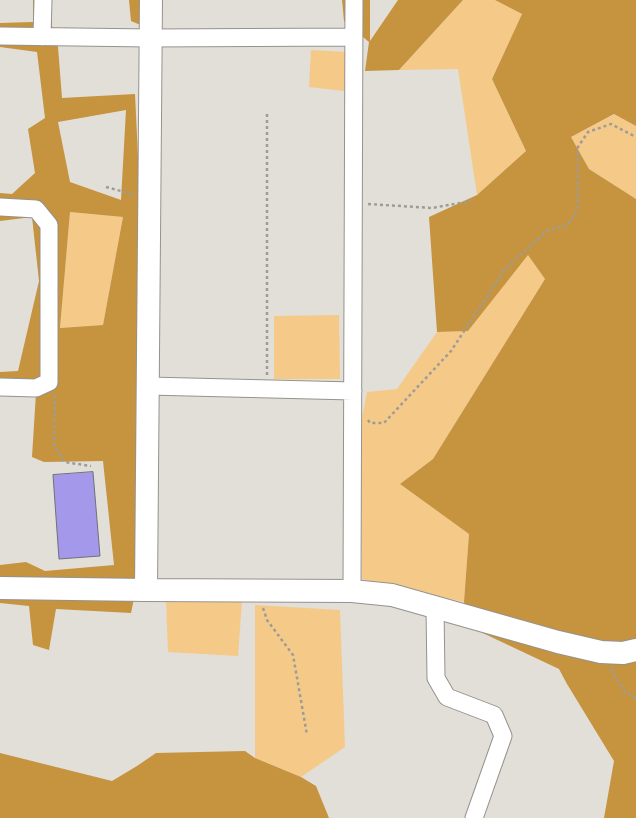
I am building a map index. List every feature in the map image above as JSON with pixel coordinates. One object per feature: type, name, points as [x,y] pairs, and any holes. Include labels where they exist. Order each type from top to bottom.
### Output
[{"type":"street","points":[[42,36],[43,0]]},
{"type":"street","points":[[146,590],[151,0]]},
{"type":"street","points":[[352,590],[354,0]]},
{"type":"street","points":[[0,36],[150,38],[354,37]]},
{"type":"street","points":[[0,207],[36,209],[49,225],[49,382],[36,388],[0,387]]},
{"type":"street","points":[[148,386],[352,391]]},
{"type":"street","points":[[0,588],[352,590],[392,595],[558,642],[601,652],[623,653],[636,650]]},
{"type":"street","points":[[435,608],[436,678],[447,697],[494,715],[503,736],[474,818]]},
{"type":"path","points":[[267,111],[267,389]]},
{"type":"path","points":[[367,419],[370,423],[384,423],[451,351],[505,269],[548,230],[568,225],[578,208],[578,147],[588,132],[611,124],[636,137]]},
{"type":"path","points":[[106,187],[149,199]]},
{"type":"path","points":[[353,203],[432,208],[471,201]]},
{"type":"path","points":[[49,382],[56,397],[54,444],[64,462],[91,466]]},
{"type":"path","points":[[258,590],[267,620],[292,655],[307,736]]},
{"type":"path","points":[[601,652],[625,692],[636,698]]},
{"type":"shaded area","points":[[33,0],[52,0],[52,26],[58,47],[62,98],[135,94],[141,220],[138,579],[131,613],[56,609],[49,650],[33,645],[29,606],[0,603],[0,565],[26,562],[45,571],[114,565],[103,461],[44,462],[32,457],[36,393],[0,394],[0,372],[18,371],[39,281],[32,217],[0,221],[0,193],[12,194],[35,173],[28,129],[45,118],[37,52],[0,47],[0,23],[33,22]],"holes":[[[126,110],[121,200],[70,182],[58,122]],[[70,212],[123,217],[103,325],[60,328]]]},
{"type":"shaded area","points":[[129,0],[143,0],[143,26],[131,21]]},
{"type":"shaded area","points":[[342,0],[370,0],[370,41],[398,0],[463,0],[399,70],[365,71],[369,42],[344,21]]},
{"type":"shaded area","points":[[463,0],[495,0],[522,14],[492,79],[526,151],[477,195],[458,69],[399,70]]},
{"type":"shaded area","points":[[495,0],[636,0],[636,126],[614,114],[571,137],[589,169],[636,199],[636,818],[604,818],[614,761],[559,669],[470,627],[464,602],[469,534],[400,484],[433,459],[545,279],[528,255],[468,331],[437,332],[429,217],[477,195],[526,151],[492,79],[522,14]]},
{"type":"shaded area","points":[[311,50],[347,52],[344,91],[309,87]]},
{"type":"shaded area","points":[[615,114],[636,126],[636,199],[589,169],[571,137]]},
{"type":"shaded area","points":[[70,212],[123,217],[103,325],[60,328]]},
{"type":"shaded area","points":[[528,254],[545,279],[433,459],[400,484],[469,534],[464,602],[362,579],[361,422],[367,392],[397,389],[437,332],[468,331]]},
{"type":"shaded area","points":[[339,315],[340,379],[274,379],[274,316]]},
{"type":"shaded area","points":[[166,600],[242,601],[238,656],[168,652]]},
{"type":"shaded area","points":[[255,605],[340,610],[345,747],[301,777],[255,758]]},
{"type":"shaded area","points":[[245,751],[255,758],[301,777],[316,786],[329,818],[0,818],[0,753],[112,781],[156,753]]},
{"type":"building","points":[[93,472],[100,556],[59,559],[53,475]]}]
